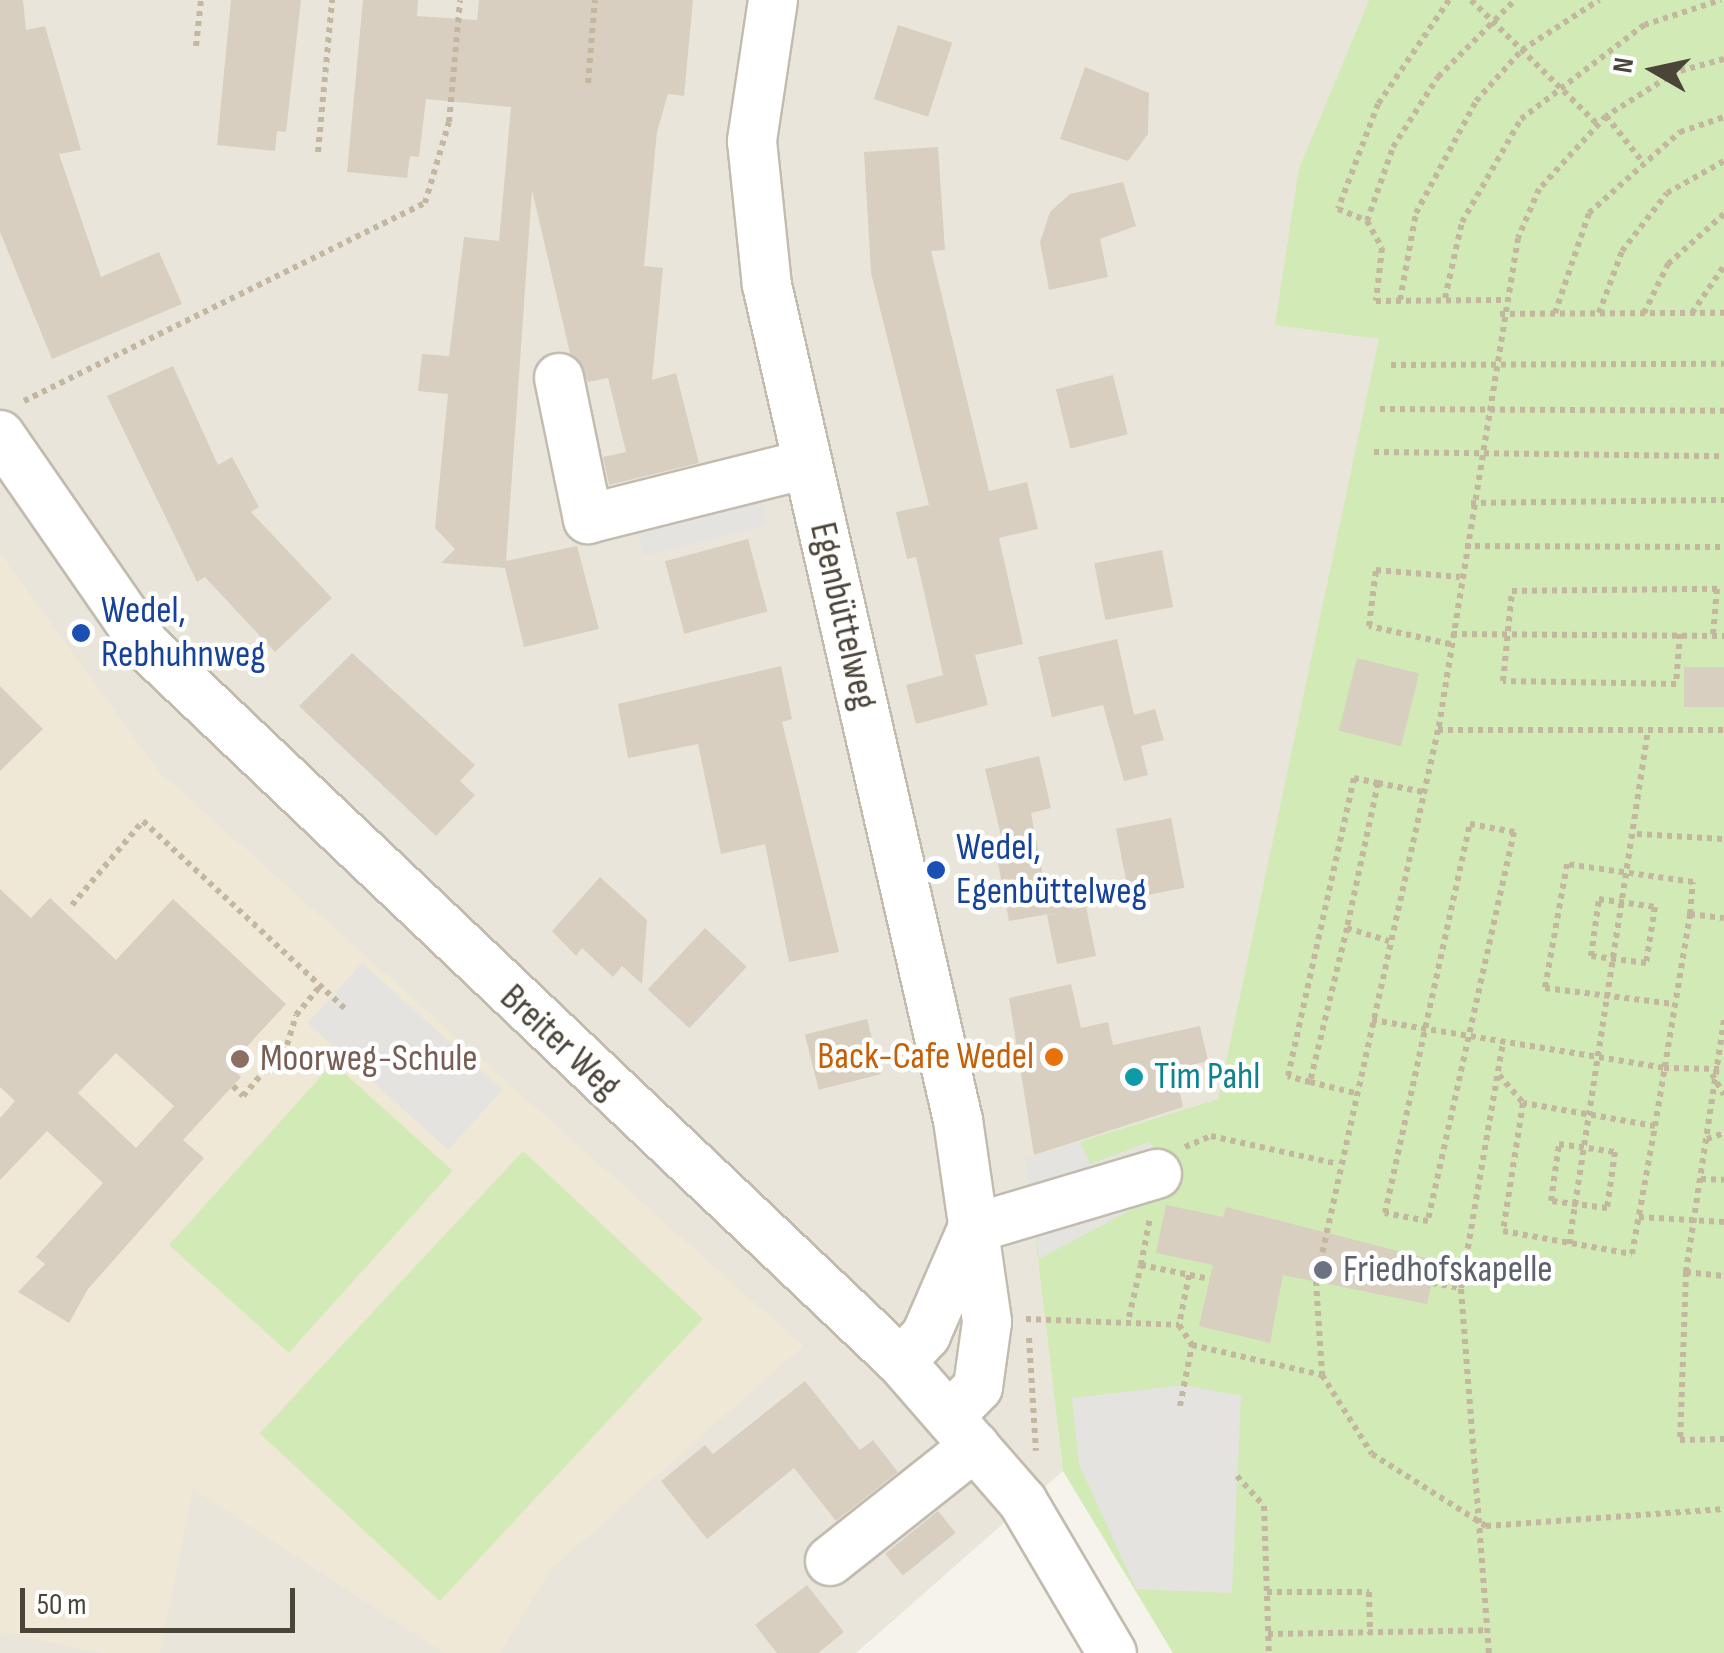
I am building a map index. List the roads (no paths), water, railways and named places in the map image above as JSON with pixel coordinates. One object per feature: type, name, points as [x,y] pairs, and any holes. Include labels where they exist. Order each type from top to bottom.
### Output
[{"type":"street","name":"Egenbüttelweg","points":[[773,0],[752,141],[767,285],[958,1120],[988,1322],[978,1387],[962,1431],[830,1561]]},
{"type":"street","points":[[558,378],[588,519],[807,464]]},
{"type":"street","name":"Breiter Weg","points":[[8,420],[147,647],[901,1362],[1024,1502],[1112,1653]]},
{"type":"street","points":[[901,1362],[926,1334],[972,1230],[1162,1175]]},
{"type":"place","name":"Wedel, Rebhuhnweg","points":[[81,633]]},
{"type":"place","name":"Wedel, Egenbüttelweg","points":[[936,870]]},
{"type":"place","name":"Back-Cafe Wedel","points":[[1054,1057]]},
{"type":"place","name":"Moorweg-Schule","points":[[240,1059]]},
{"type":"place","name":"Tim Pahl","points":[[1134,1077]]},
{"type":"place","name":"Friedhofskapelle","points":[[1323,1270]]}]
